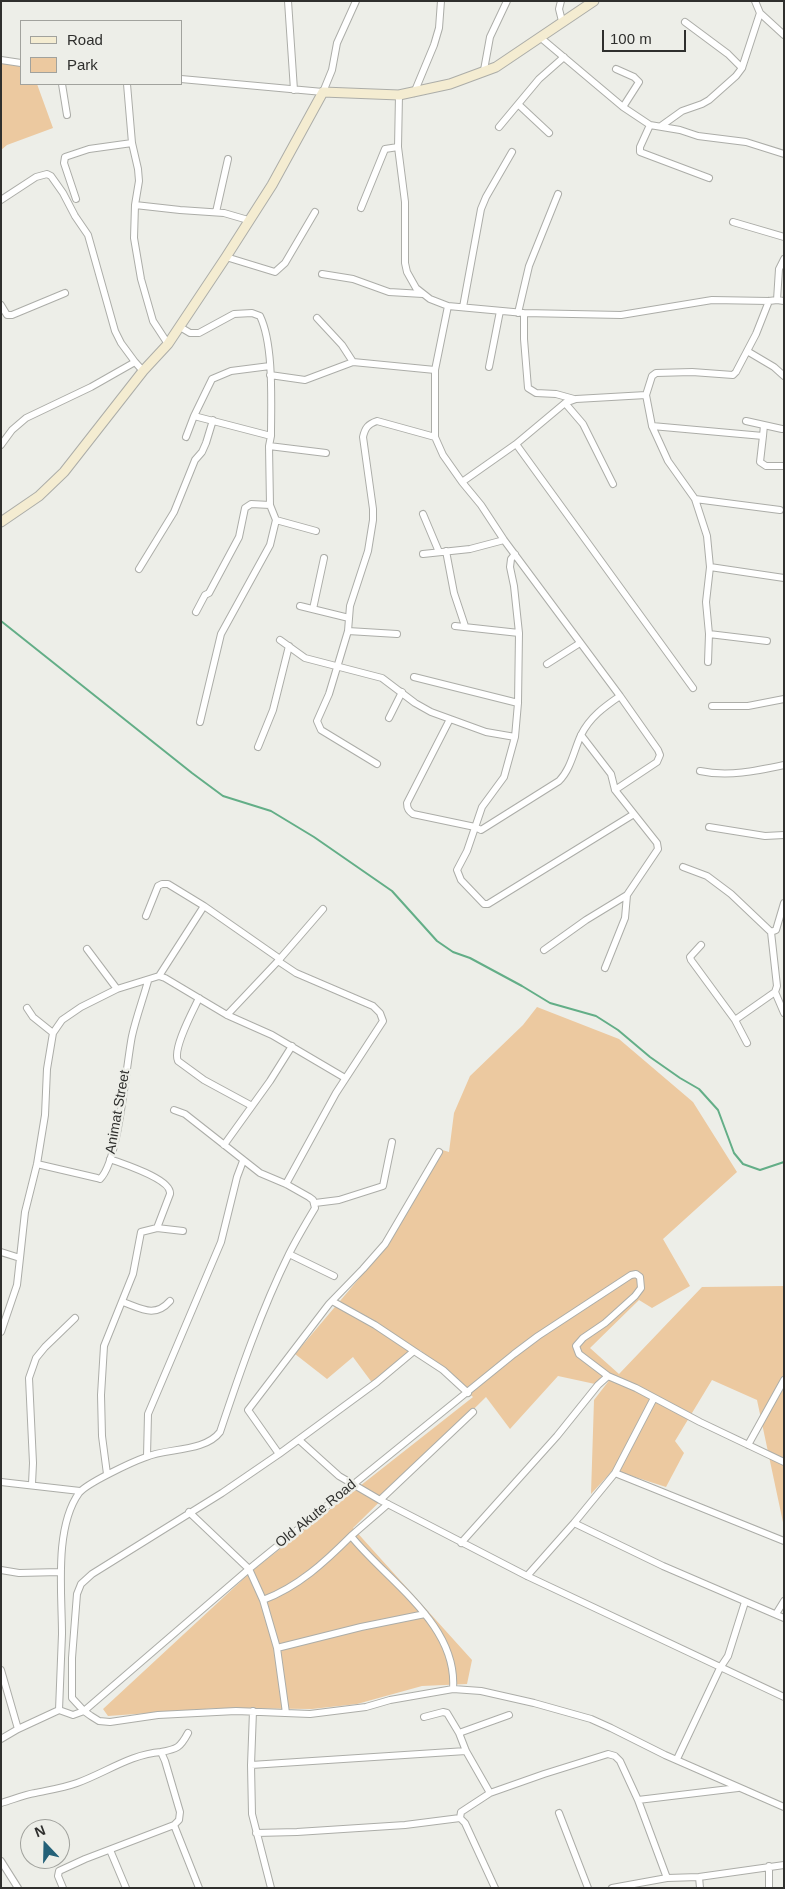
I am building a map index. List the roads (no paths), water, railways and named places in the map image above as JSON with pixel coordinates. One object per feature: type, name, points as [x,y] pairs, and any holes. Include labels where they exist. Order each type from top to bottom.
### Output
[{"type":"main road","points":[[1,522],[39,496],[64,472],[143,371],[168,344],[272,185],[323,92],[399,96],[450,84],[496,67],[594,1]]},
{"type":"street","points":[[288,1],[294,90]]},
{"type":"street","points":[[182,79],[323,92],[332,70],[337,43],[356,1]]},
{"type":"street","points":[[414,93],[439,28],[441,1]]},
{"type":"street","points":[[484,70],[490,37],[507,1]]},
{"type":"street","points":[[561,1],[559,9],[562,22]]},
{"type":"street","points":[[756,1],[760,13],[784,34]]},
{"type":"street","points":[[661,126],[682,111],[709,100],[736,76],[742,68],[760,13]]},
{"type":"street","points":[[685,22],[728,54],[742,68]]},
{"type":"street","points":[[541,38],[623,107],[650,125],[680,130],[698,136],[746,142],[784,154]]},
{"type":"street","points":[[498,127],[539,79],[564,58]]},
{"type":"street","points":[[1,60],[20,62]]},
{"type":"street","points":[[616,69],[634,77],[639,82],[623,107]]},
{"type":"street","points":[[62,85],[67,115]]},
{"type":"street","points":[[127,85],[132,143],[139,181],[135,205],[134,238],[141,279],[153,321],[168,344]]},
{"type":"street","points":[[399,96],[398,147],[405,202],[407,272],[416,288],[430,299],[448,306],[521,313],[621,315],[712,300],[780,301],[780,269],[784,259]]},
{"type":"street","points":[[519,104],[549,133]]},
{"type":"street","points":[[650,125],[640,147],[640,152],[709,178]]},
{"type":"street","points":[[76,199],[64,163],[64,157],[89,149],[132,143]]},
{"type":"street","points":[[362,208],[385,149],[398,147]]},
{"type":"street","points":[[462,307],[481,209],[512,152]]},
{"type":"street","points":[[216,212],[228,159]]},
{"type":"street","points":[[1,200],[36,177],[47,174],[51,176],[88,235],[115,330],[121,342],[143,371]]},
{"type":"street","points":[[558,194],[528,266],[521,313],[528,388],[536,393],[556,394],[576,399]]},
{"type":"street","points":[[135,205],[224,213],[248,220]]},
{"type":"street","points":[[226,257],[275,272],[284,262],[315,212]]},
{"type":"street","points":[[733,222],[784,237]]},
{"type":"street","points":[[322,274],[353,279],[388,292],[424,294]]},
{"type":"street","points":[[1,304],[7,315],[12,315],[65,293]]},
{"type":"street","points":[[708,662],[709,634],[706,602],[710,567],[707,536],[695,499],[668,461],[652,426],[646,395],[652,376],[656,373],[692,372],[730,376],[736,372],[756,334],[769,301]]},
{"type":"street","points":[[448,306],[435,370],[435,437],[443,454],[462,482],[620,696],[660,755],[657,762],[615,790]]},
{"type":"street","points":[[489,367],[500,311]]},
{"type":"street","points":[[180,327],[190,333],[199,333],[234,314],[252,313],[260,316],[264,325],[270,366],[270,505],[276,520],[270,545],[221,634],[200,722]]},
{"type":"street","points":[[317,318],[342,345],[353,362]]},
{"type":"street","points":[[748,351],[774,367],[784,376]]},
{"type":"street","points":[[1,445],[12,430],[26,418],[91,387],[135,362]]},
{"type":"street","points":[[270,374],[305,380],[353,362],[435,370]]},
{"type":"street","points":[[186,437],[212,379],[231,371],[270,366]]},
{"type":"street","points":[[462,482],[516,444],[565,403],[576,399],[646,395]]},
{"type":"street","points":[[565,403],[583,424],[613,484]]},
{"type":"street","points":[[194,416],[213,420],[237,429],[271,436]]},
{"type":"street","points":[[139,569],[174,512],[195,460],[206,444],[213,420]]},
{"type":"street","points":[[377,764],[321,730],[318,725],[318,716],[329,694],[339,666],[348,631],[353,596],[368,552],[373,520],[363,437],[365,429],[370,423],[377,421],[435,437]]},
{"type":"street","points":[[746,421],[782,429]]},
{"type":"street","points":[[764,425],[760,462],[766,466],[784,466]]},
{"type":"street","points":[[652,426],[763,436]]},
{"type":"street","points":[[516,444],[693,688]]},
{"type":"street","points":[[269,446],[326,453]]},
{"type":"street","points":[[695,499],[780,510]]},
{"type":"street","points":[[196,612],[205,595],[209,593],[239,537],[245,508],[251,504],[270,505]]},
{"type":"street","points":[[423,514],[443,552],[465,626]]},
{"type":"street","points":[[276,520],[316,531]]},
{"type":"street","points":[[423,554],[470,549],[504,540]]},
{"type":"street","points":[[514,554],[510,567],[519,633],[518,703],[515,736],[504,777],[482,807],[467,851],[457,870],[460,880],[484,904],[488,904],[634,814]]},
{"type":"street","points":[[313,609],[324,558]]},
{"type":"street","points":[[710,567],[784,578]]},
{"type":"street","points":[[300,606],[349,618]]},
{"type":"street","points":[[455,626],[519,633]]},
{"type":"street","points":[[348,631],[397,634]]},
{"type":"street","points":[[709,634],[767,642]]},
{"type":"street","points":[[280,640],[305,658],[382,678],[415,703],[431,712],[486,732],[515,736]]},
{"type":"street","points":[[547,664],[580,643]]},
{"type":"street","points":[[258,747],[273,710],[289,646]]},
{"type":"street","points":[[414,677],[518,703]]},
{"type":"street","points":[[389,718],[402,692]]},
{"type":"street","points":[[450,719],[407,803],[407,807],[414,814],[475,827],[481,830],[559,781],[568,770],[581,735],[593,717],[620,696]]},
{"type":"street","points":[[712,706],[748,706],[784,699]]},
{"type":"street","points":[[544,950],[586,920],[627,895],[658,849],[657,842],[615,790],[611,774],[581,735]]},
{"type":"street","points":[[700,771],[729,774],[784,765]]},
{"type":"street","points":[[709,827],[765,836],[784,835]]},
{"type":"street","points":[[683,867],[707,876],[731,894],[771,932],[777,986],[775,992],[735,1020]]},
{"type":"street","points":[[146,916],[158,886],[164,883],[204,906],[296,973],[374,1006],[380,1013],[383,1022],[345,1078],[286,1184]]},
{"type":"street","points":[[605,968],[625,918],[627,895]]},
{"type":"street","points":[[771,932],[776,930],[784,903]]},
{"type":"street","points":[[1,1332],[17,1285],[24,1212],[37,1164],[45,1115],[47,1069],[53,1033],[68,1014],[117,989],[148,981],[159,976],[204,906]]},
{"type":"street","points":[[227,1014],[279,960],[323,909]]},
{"type":"street","points":[[701,945],[690,957],[691,960],[735,1020],[747,1043]]},
{"type":"street","points":[[87,949],[117,989]]},
{"type":"street","points":[[159,976],[172,981],[227,1014],[251,1024],[292,1046],[345,1078]]},
{"type":"street","name":"Animat Street","points":[[37,1164],[100,1178],[105,1172],[110,1159],[121,1108],[132,1038],[148,981]]},
{"type":"street","points":[[775,992],[784,1013]]},
{"type":"street","points":[[199,998],[187,1024],[176,1057],[178,1061],[204,1080],[252,1106]]},
{"type":"street","points":[[27,1008],[33,1017],[53,1033]]},
{"type":"street","points":[[224,1145],[292,1046]]},
{"type":"street","points":[[59,1710],[62,1634],[60,1572],[67,1522],[73,1504],[80,1491],[107,1474],[147,1456],[185,1449],[211,1440],[220,1432],[240,1371],[289,1254],[315,1208],[315,1203],[309,1197],[286,1184],[260,1173],[185,1114],[174,1110]]},
{"type":"street","points":[[315,1203],[339,1200],[383,1186],[392,1142]]},
{"type":"street","points":[[279,1454],[248,1410],[332,1301],[385,1244],[439,1152]]},
{"type":"street","points":[[110,1159],[168,1185],[170,1194],[157,1228]]},
{"type":"street","points":[[147,1456],[148,1414],[221,1242],[237,1177],[243,1161]]},
{"type":"street","points":[[107,1474],[102,1436],[101,1395],[104,1346],[133,1274],[141,1232],[157,1228],[183,1231]]},
{"type":"street","points":[[1,1252],[20,1258]]},
{"type":"street","points":[[289,1254],[334,1276]]},
{"type":"street","name":"Old Akute Road","points":[[84,1711],[249,1569],[538,1336],[632,1274],[636,1274],[640,1277],[640,1288],[635,1296],[605,1323],[582,1338],[576,1346],[579,1354],[608,1376]]},
{"type":"street","points":[[123,1302],[152,1311],[164,1308],[170,1301]]},
{"type":"street","points":[[332,1301],[375,1325],[443,1370],[468,1392]]},
{"type":"street","points":[[32,1484],[33,1463],[29,1378],[36,1358],[75,1318]]},
{"type":"street","points":[[414,1351],[377,1382],[279,1454],[104,1566],[81,1584],[77,1594],[72,1658],[72,1698],[84,1711],[99,1721],[110,1722],[158,1715],[253,1711],[310,1714],[366,1707],[390,1700],[453,1689],[504,1696],[591,1719],[665,1755],[784,1807]]},
{"type":"street","points":[[461,1543],[557,1436],[598,1385],[608,1376],[784,1462]]},
{"type":"street","points":[[748,1445],[784,1380]]},
{"type":"street","points":[[527,1576],[615,1473],[654,1398]]},
{"type":"street","points":[[380,1500],[474,1412]]},
{"type":"street","points":[[299,1440],[339,1476],[353,1485],[461,1543],[784,1697]]},
{"type":"street","points":[[615,1473],[784,1541]]},
{"type":"street","points":[[1,1482],[32,1484],[80,1491]]},
{"type":"street","points":[[263,1600],[296,1583],[321,1565],[388,1504]]},
{"type":"street","points":[[189,1512],[249,1569],[263,1600],[278,1648],[286,1713]]},
{"type":"street","points":[[574,1523],[663,1566],[784,1618]]},
{"type":"street","points":[[351,1536],[425,1614],[441,1638],[451,1659],[454,1676],[453,1689]]},
{"type":"street","points":[[1,1570],[19,1573],[60,1572]]},
{"type":"street","points":[[776,1614],[784,1601]]},
{"type":"street","points":[[677,1760],[720,1668],[728,1656],[745,1602]]},
{"type":"street","points":[[278,1648],[361,1627],[425,1614]]},
{"type":"street","points":[[1,1670],[18,1729]]},
{"type":"street","points":[[1,1739],[59,1710],[73,1715],[84,1711]]},
{"type":"street","points":[[253,1711],[252,1814],[271,1888]]},
{"type":"street","points":[[424,1717],[442,1712],[447,1713],[490,1793]]},
{"type":"street","points":[[459,1733],[509,1715]]},
{"type":"street","points":[[1,1804],[33,1793],[80,1782],[122,1762],[151,1753],[177,1748],[183,1743],[188,1733]]},
{"type":"street","points":[[251,1765],[466,1751]]},
{"type":"street","points":[[63,1888],[58,1876],[59,1871],[174,1825],[179,1820],[180,1812],[161,1752]]},
{"type":"street","points":[[460,1818],[461,1812],[466,1807],[490,1793],[608,1754],[615,1756],[620,1761],[638,1800],[668,1878]]},
{"type":"street","points":[[638,1800],[740,1788]]},
{"type":"street","points":[[559,1813],[588,1888]]},
{"type":"street","points":[[256,1833],[405,1825],[460,1818]]},
{"type":"street","points":[[460,1818],[465,1823],[495,1888]]},
{"type":"street","points":[[174,1825],[199,1888]]},
{"type":"street","points":[[110,1850],[126,1888]]},
{"type":"street","points":[[1,1861],[18,1888]]},
{"type":"street","points":[[612,1888],[668,1878],[699,1878],[784,1865]]},
{"type":"street","points":[[769,1866],[769,1888]]},
{"type":"street","points":[[699,1878],[700,1888]]},
{"type":"waterway","points":[[1,621],[223,796],[271,811],[314,837],[392,891],[437,941],[453,952],[470,958],[550,1003],[596,1016],[618,1030],[650,1057],[699,1089],[718,1110],[734,1153],[743,1164],[760,1170],[784,1162]]}]
